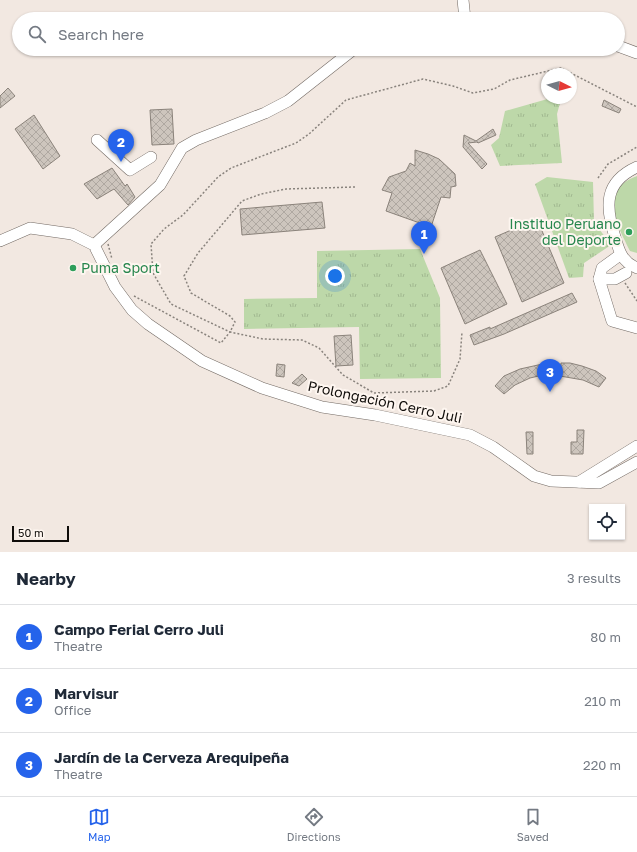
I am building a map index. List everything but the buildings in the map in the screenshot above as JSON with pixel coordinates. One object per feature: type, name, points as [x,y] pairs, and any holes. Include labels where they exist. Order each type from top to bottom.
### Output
[{"type":"street","points":[[463,0],[464,12]]},
{"type":"street","points":[[625,49],[637,53]]},
{"type":"street","points":[[0,241],[30,228],[72,234],[94,245],[160,184],[182,148],[196,140],[265,113],[288,101],[345,56]]},
{"type":"street","points":[[97,140],[130,170],[151,157]]},
{"type":"street","points":[[637,167],[624,173],[619,178],[611,191],[608,205],[608,217],[620,255],[630,265],[637,268]]},
{"type":"street","name":"Prolongación Cerro Juli","points":[[94,245],[115,287],[132,310],[148,324],[202,361],[262,388],[322,407],[375,415],[470,435],[493,446],[534,476],[551,481],[588,484],[599,483],[637,462]]},
{"type":"street","points":[[620,255],[602,268],[599,279],[612,321],[637,328]]},
{"type":"street","points":[[599,279],[615,279],[624,275]]},
{"type":"street","points":[[578,482],[637,446]]},
{"type":"path","points":[[462,332],[460,359],[448,386],[434,391],[374,393],[343,375],[319,348],[302,340],[263,339],[230,332],[171,304],[153,273],[151,244],[164,229],[183,215],[218,177],[231,168],[296,143],[309,134],[346,100],[424,79],[453,86],[473,93],[494,89],[510,80],[561,68],[637,107]]},
{"type":"path","points":[[598,178],[608,164],[637,147]]},
{"type":"path","points":[[132,295],[221,343],[230,332],[235,322],[230,316],[191,293],[184,276],[198,253],[220,225],[242,201],[261,194],[286,189],[355,187]]},
{"type":"path","points":[[105,235],[113,262]]},
{"type":"path","points":[[624,275],[637,301]]},
{"type":"green space","points":[[541,101],[541,104],[560,104],[557,114],[562,163],[500,166],[491,145],[499,138],[505,111]]},
{"type":"green space","name":"Instituo Peruano del Deporte","points":[[637,176],[637,253],[630,251],[620,230],[613,209],[613,199],[617,190],[624,182]]},
{"type":"green space","points":[[547,177],[593,182],[594,222],[611,245],[584,263],[583,277],[569,278],[535,184]]},
{"type":"green space","points":[[420,249],[440,298],[441,378],[360,379],[359,327],[244,329],[244,299],[317,298],[317,251]]},
{"type":"place","name":"Marvisur","points":[[121,162]]},
{"type":"place","name":"Instituo Peruano del Deporte","points":[[629,232]]},
{"type":"place","name":"Campo Ferial Cerro Juli","points":[[424,254]]},
{"type":"place","name":"Puma Sport","points":[[73,268]]},
{"type":"place","name":"Jardín de la Cerveza Arequipeña","points":[[550,392]]}]
